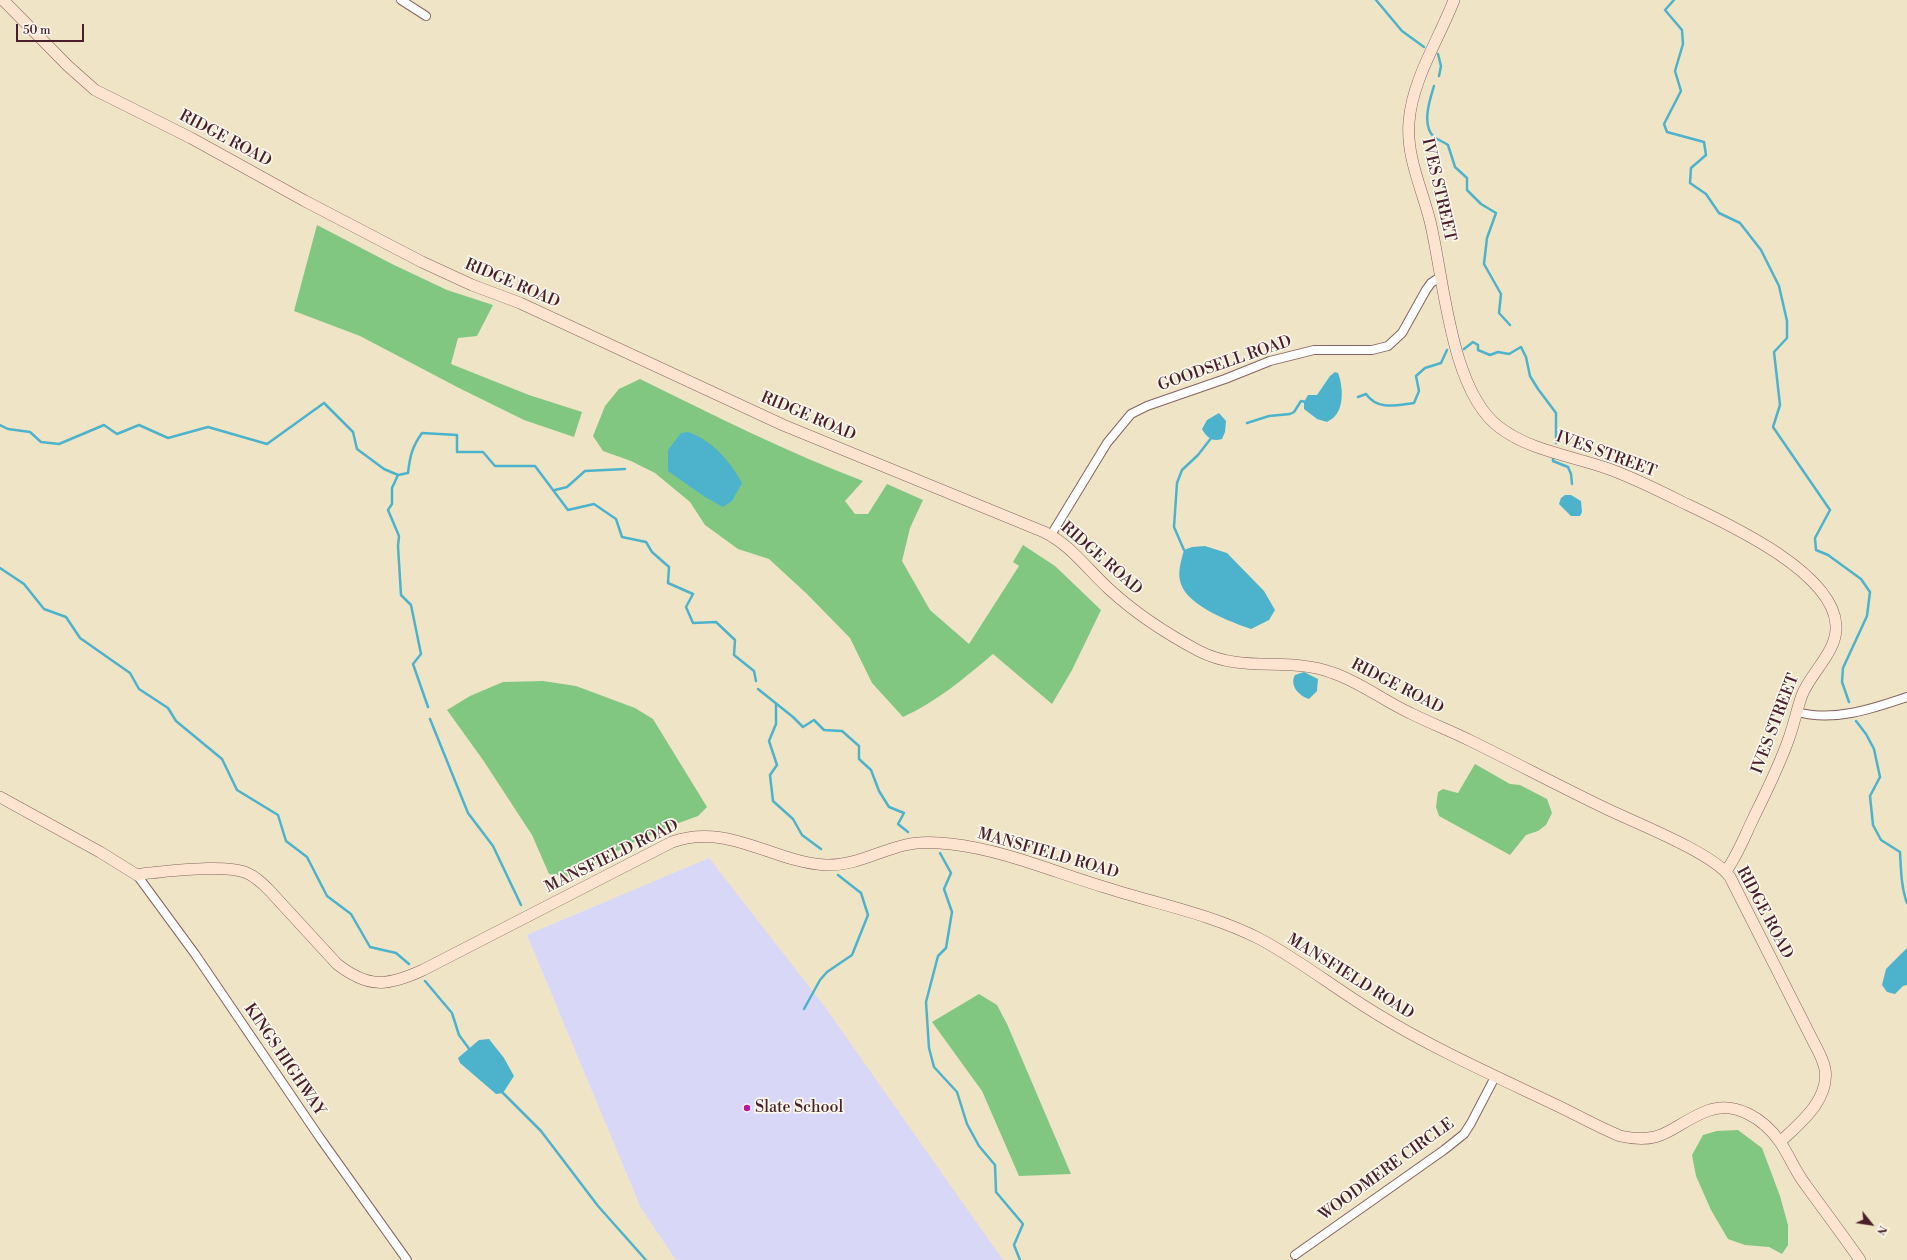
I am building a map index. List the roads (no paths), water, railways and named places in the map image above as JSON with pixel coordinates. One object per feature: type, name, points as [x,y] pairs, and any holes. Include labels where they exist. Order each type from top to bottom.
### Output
[{"type":"street","name":"RIDGE ROAD","points":[[3,0],[68,66],[95,90],[191,138],[305,201],[422,262],[453,277],[542,312],[783,425],[1051,535],[1072,551],[1108,589],[1123,601],[1160,627],[1199,650],[1217,658],[1235,663],[1253,665],[1302,665],[1334,673],[1408,712],[1470,740],[1554,784],[1681,844],[1718,864],[1726,871],[1813,1041],[1825,1068],[1824,1087],[1818,1101],[1805,1118],[1780,1142]]},
{"type":"street","points":[[401,0],[426,16]]},
{"type":"street","name":"IVES STREET","points":[[1454,0],[1416,90],[1408,126],[1414,163],[1430,222],[1440,277],[1462,368],[1477,402],[1493,423],[1508,434],[1531,444],[1624,475],[1723,521],[1782,556],[1822,592],[1830,604],[1835,617],[1836,631],[1829,650],[1806,686],[1773,778],[1726,871]]},
{"type":"street","name":"GOODSELL ROAD","points":[[1051,535],[1107,443],[1131,414],[1147,406],[1282,358],[1314,350],[1372,350],[1388,346],[1402,333],[1431,283],[1440,277]]},
{"type":"street","points":[[1797,712],[1816,715],[1845,714],[1883,706],[1907,697]]},
{"type":"street","points":[[0,797],[100,852],[137,875]]},
{"type":"street","name":"MANSFIELD ROAD","points":[[137,875],[156,872],[226,869],[247,873],[264,885],[319,946],[349,973],[370,982],[391,983],[423,970],[672,842],[684,838],[698,835],[728,839],[806,862],[832,865],[859,860],[920,842],[955,844],[1002,854],[1228,924],[1281,951],[1406,1031],[1495,1077],[1557,1105],[1605,1130],[1628,1138],[1646,1139],[1661,1136],[1715,1108],[1730,1107],[1745,1112],[1760,1122],[1780,1142]]},
{"type":"street","name":"KINGS HIGHWAY","points":[[137,875],[195,954],[320,1138],[407,1260]]},
{"type":"street","name":"WOODMERE CIRCLE","points":[[1295,1255],[1444,1150],[1464,1134],[1479,1111],[1495,1077]]},
{"type":"street","points":[[1780,1142],[1803,1182],[1860,1260]]},
{"type":"water","points":[[1335,372],[1338,373],[1340,378],[1342,396],[1338,412],[1327,422],[1317,419],[1304,409],[1304,402],[1308,395],[1317,395],[1330,376]]},
{"type":"water","points":[[1219,413],[1226,421],[1225,432],[1222,439],[1213,440],[1206,435],[1202,429],[1207,420]]},
{"type":"water","points":[[688,432],[713,446],[720,452],[742,483],[732,501],[723,507],[705,497],[668,471],[668,450],[681,433]]},
{"type":"water","points":[[1565,495],[1571,495],[1581,501],[1582,512],[1580,516],[1571,516],[1559,504],[1561,498]]},
{"type":"water","points":[[1205,546],[1227,553],[1264,591],[1275,610],[1269,620],[1251,629],[1211,612],[1201,606],[1185,592],[1179,576],[1184,550],[1192,547]]},
{"type":"water","points":[[1304,672],[1318,679],[1317,691],[1309,699],[1305,698],[1296,690],[1293,683],[1295,675]]},
{"type":"water","points":[[1907,948],[1907,985],[1903,986],[1895,994],[1887,992],[1882,985],[1886,969]]},
{"type":"water","points":[[489,1039],[504,1058],[514,1076],[503,1093],[496,1094],[460,1063],[458,1058],[479,1040]]},
{"type":"waterway","points":[[1376,0],[1402,31],[1424,47]]},
{"type":"waterway","points":[[1674,0],[1665,10],[1682,30],[1683,44],[1675,71],[1681,91],[1664,124],[1667,132],[1704,142],[1706,155],[1691,168],[1690,183],[1706,194],[1719,213],[1740,223],[1761,250],[1779,286],[1787,321],[1787,338],[1774,352],[1780,405],[1773,427],[1830,510],[1815,538],[1816,550],[1828,555],[1861,579],[1870,592],[1867,616],[1843,668],[1842,682],[1849,702]]},
{"type":"waterway","points":[[1438,54],[1441,66],[1439,76]]},
{"type":"waterway","points":[[1434,86],[1430,98],[1427,119],[1430,132],[1434,137],[1448,145],[1455,167],[1467,178],[1467,190],[1481,204],[1496,213],[1487,238],[1484,264],[1501,294],[1499,313],[1510,325]]},
{"type":"waterway","points":[[1464,349],[1473,342],[1478,345],[1478,350],[1490,355],[1498,352],[1509,354],[1521,347],[1526,357],[1530,376],[1556,413],[1556,443]]},
{"type":"waterway","points":[[1358,397],[1366,394],[1376,403],[1388,406],[1414,403],[1419,391],[1416,376],[1425,368],[1441,363],[1447,350]]},
{"type":"waterway","points":[[1247,423],[1269,416],[1290,414],[1294,412],[1301,401],[1306,402]]},
{"type":"waterway","points":[[0,425],[8,429],[30,432],[41,442],[59,444],[104,425],[117,434],[139,425],[168,438],[208,427],[267,444],[324,403],[353,432],[357,449],[384,469],[398,475],[408,473],[412,452],[422,433],[457,435],[457,452],[483,452],[495,466],[535,466],[568,510],[594,504],[616,519],[622,537],[646,542],[652,552],[669,567],[668,583],[693,594],[686,607],[693,623],[716,622],[735,640],[734,655],[754,671],[756,681]]},
{"type":"waterway","points":[[1184,550],[1174,527],[1177,483],[1182,470],[1198,455],[1212,437]]},
{"type":"waterway","points":[[1553,458],[1553,461],[1568,467],[1571,474],[1572,484]]},
{"type":"waterway","points":[[555,490],[567,487],[585,471],[625,469]]},
{"type":"waterway","points":[[398,475],[392,488],[392,504],[388,510],[399,536],[398,546],[401,595],[411,605],[421,654],[413,664],[428,707]]},
{"type":"waterway","points":[[0,568],[24,584],[44,609],[66,617],[80,638],[130,673],[139,689],[168,708],[176,721],[222,759],[237,790],[278,815],[286,841],[307,857],[327,896],[351,914],[370,947],[396,953],[409,964]]},
{"type":"waterway","points":[[758,689],[803,727],[814,720],[824,730],[842,731],[859,746],[859,759],[871,770],[879,791],[889,807],[904,813],[898,824],[908,832]]},
{"type":"waterway","points":[[776,705],[776,724],[769,741],[777,765],[770,775],[773,801],[793,819],[802,835],[821,849]]},
{"type":"waterway","points":[[430,719],[468,813],[493,846],[521,905]]},
{"type":"waterway","points":[[1856,721],[1866,734],[1874,749],[1880,777],[1870,796],[1873,825],[1881,840],[1900,852],[1902,884],[1907,903]]},
{"type":"waterway","points":[[940,853],[951,873],[944,889],[952,912],[946,948],[938,956],[926,1002],[929,1048],[934,1067],[957,1092],[967,1124],[979,1146],[995,1165],[996,1192],[1023,1224],[1014,1245],[1020,1260]]},
{"type":"waterway","points":[[804,1009],[820,980],[827,972],[852,955],[868,915],[861,893],[838,875]]},
{"type":"waterway","points":[[425,981],[452,1013],[459,1035],[470,1050]]},
{"type":"waterway","points":[[502,1092],[541,1131],[598,1206],[646,1260]]},
{"type":"place","name":"Slate School","points":[[747,1108]]}]
